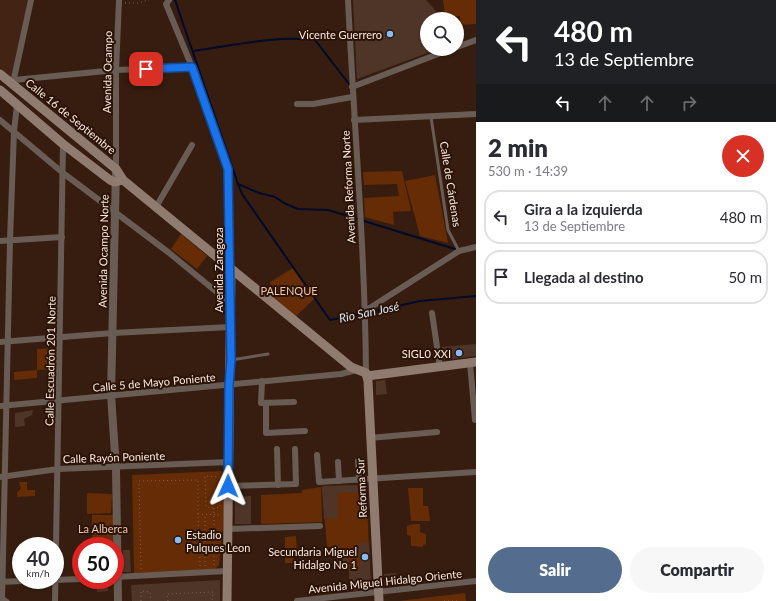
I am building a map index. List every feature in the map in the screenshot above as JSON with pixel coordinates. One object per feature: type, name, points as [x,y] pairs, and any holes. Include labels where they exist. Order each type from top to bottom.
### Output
[{"type":"main road","name":"Calle 16 de Septiembre","points":[[0,74],[13,82],[116,169],[119,181]]},
{"type":"main road","name":"Calle 16 de Septiembre","points":[[0,90],[63,144],[156,207],[230,269],[356,370],[366,375]]},
{"type":"main road","name":"Avenida Zaragoza","points":[[227,601],[229,530],[229,385],[231,360],[230,269]]},
{"type":"main road","points":[[366,375],[473,363]]},
{"type":"main road","name":"Reforma Sur","points":[[366,375],[374,479],[379,601]]},
{"type":"street","points":[[31,0],[13,82],[116,70],[192,67]]},
{"type":"street","name":"Avenida Reforma Norte","points":[[348,0],[352,97],[359,176],[365,311],[366,375]]},
{"type":"street","name":"Avenida Zaragoza","points":[[166,1],[192,67],[228,169],[230,269]]},
{"type":"street","name":"Avenida Ocampo","points":[[116,169],[118,2]]},
{"type":"street","points":[[464,44],[476,40]]},
{"type":"street","points":[[352,87],[433,56]]},
{"type":"street","points":[[298,104],[313,104],[352,97]]},
{"type":"street","points":[[2,599],[3,406],[8,341],[14,131],[17,105]]},
{"type":"street","points":[[354,120],[476,114]]},
{"type":"street","points":[[0,120],[62,172],[230,303]]},
{"type":"street","name":"Calle Escuadrón 201 Norte","points":[[56,537],[63,144]]},
{"type":"street","points":[[156,207],[192,145]]},
{"type":"street","name":"Avenida Ocampo Norte","points":[[113,333],[115,212],[119,181]]},
{"type":"street","points":[[0,241],[62,237]]},
{"type":"street","points":[[365,311],[459,252],[476,247]]},
{"type":"street","points":[[432,313],[440,367]]},
{"type":"street","points":[[0,342],[113,333],[230,328]]},
{"type":"street","points":[[113,333],[111,395],[116,468],[117,537]]},
{"type":"street","points":[[473,363],[474,420]]},
{"type":"street","name":"Calle 5 de Mayo Poniente","points":[[3,406],[341,374],[356,370]]},
{"type":"street","points":[[262,382],[261,403],[294,402]]},
{"type":"street","points":[[266,403],[266,433],[305,431]]},
{"type":"street","points":[[370,438],[437,432]]},
{"type":"street","points":[[277,449],[278,485]]},
{"type":"street","points":[[228,486],[296,484],[295,449]]},
{"type":"street","points":[[317,455],[319,482],[476,472]]},
{"type":"street","points":[[358,461],[359,480]]},
{"type":"street","name":"Calle Rayón Poniente","points":[[3,477],[58,469],[116,468],[229,462]]},
{"type":"street","points":[[338,462],[339,481]]},
{"type":"street","points":[[229,530],[320,526]]},
{"type":"street","points":[[124,577],[227,571]]},
{"type":"street","name":"Avenida Miguel Hidalgo Oriente","points":[[297,601],[476,581]]},
{"type":"street","points":[[1,582],[12,582]]},
{"type":"street","name":"Calle Escuadrón 201 Norte","points":[[55,589],[55,601]]},
{"type":"street","points":[[118,589],[118,601]]},
{"type":"lane","name":"Calle de Cárdenas","points":[[431,117],[448,230],[459,252]]},
{"type":"lane","points":[[231,360],[268,354]]},
{"type":"lane","points":[[2,599],[8,601]]},
{"type":"path","points":[[118,2],[138,3],[149,0]]},
{"type":"path","points":[[205,476],[219,477],[220,507],[214,508],[206,507],[205,476]]},
{"type":"path","points":[[147,569],[140,569],[139,481],[198,480],[200,568]]},
{"type":"path","points":[[205,514],[205,567],[214,566],[214,508]]},
{"type":"path","points":[[198,514],[224,515]]},
{"type":"path","points":[[141,601],[141,591],[150,592],[151,601]]},
{"type":"path","points":[[168,601],[167,594],[213,592],[212,601]]},
{"type":"path","points":[[444,601],[458,601]]},
{"type":"shaded area","points":[[0,0],[29,0],[11,79],[0,70]]},
{"type":"green space","points":[[443,0],[476,0],[476,24],[464,25],[464,12],[444,12]]},
{"type":"green space","points":[[402,171],[411,211],[393,212],[394,225],[365,217],[364,198],[399,196],[397,184],[364,185],[363,172]]},
{"type":"green space","points":[[435,175],[448,243],[420,236],[405,181]]},
{"type":"green space","points":[[181,234],[207,256],[197,269],[171,249]]},
{"type":"green space","name":"PALENQUE","points":[[293,268],[315,298],[295,317],[274,298],[270,282]]},
{"type":"green space","points":[[59,348],[58,369],[37,370],[37,349]]},
{"type":"green space","points":[[37,370],[37,378],[14,380],[14,372]]},
{"type":"green space","name":"Estadio Pulques Leon","points":[[224,471],[224,515],[219,565],[215,569],[134,573],[132,475]]},
{"type":"green space","points":[[19,482],[27,482],[27,490],[35,490],[35,496],[17,497],[17,492],[21,489]]},
{"type":"green space","points":[[366,485],[371,589],[350,591],[349,570],[338,571],[337,547],[327,547],[322,486]]},
{"type":"green space","points":[[321,487],[322,522],[261,524],[261,495],[302,493],[302,490]]},
{"type":"green space","points":[[408,488],[423,488],[423,506],[428,506],[430,521],[411,521]]},
{"type":"green space","points":[[87,493],[112,494],[111,513],[87,514]]},
{"type":"green space","name":"La Alberca","points":[[92,515],[114,515],[114,537],[92,537]]},
{"type":"green space","points":[[420,524],[420,532],[426,534],[426,544],[423,545],[423,547],[411,546],[411,536],[407,535],[407,526]]},
{"type":"green space","points":[[296,536],[297,555],[293,555],[295,563],[285,563],[285,537]]},
{"type":"green space","points":[[465,593],[466,601],[399,601]]},
{"type":"building","name":"Vicente Guerrero","points":[[353,0],[426,0],[437,12],[420,12],[420,56],[357,79]]},
{"type":"building","name":"SIGL0 XXI","points":[[476,344],[476,356],[444,360],[442,347]]},
{"type":"building","points":[[385,380],[387,394],[376,395],[376,381]]},
{"type":"building","points":[[33,410],[32,415],[24,419],[25,426],[15,427],[15,413]]},
{"type":"building","points":[[366,485],[366,492],[337,493],[338,518],[324,519],[322,486]]},
{"type":"building","points":[[251,496],[251,524],[235,524],[235,497]]},
{"type":"building","name":"La Alberca","points":[[97,523],[106,523],[106,532],[97,532]]},
{"type":"building","points":[[358,543],[369,543],[371,588],[350,591],[349,569],[360,568]]},
{"type":"building","points":[[124,550],[130,550],[131,572],[124,572]]},
{"type":"building","points":[[346,551],[347,570],[338,571],[337,552]]},
{"type":"building","points":[[396,573],[397,584],[384,585],[384,574]]},
{"type":"building","points":[[220,580],[220,601],[132,601],[131,585]]},
{"type":"building","points":[[97,589],[108,589],[108,591],[97,592]]},
{"type":"waterway","name":"Rio San José","points":[[175,0],[238,184],[259,193],[275,197],[298,209],[328,210],[455,249]]},
{"type":"waterway","name":"Rio San José","points":[[193,51],[269,40],[315,40],[349,84]]},
{"type":"waterway","name":"Rio San José","points":[[238,184],[242,194],[330,320],[363,314]]},
{"type":"waterway","name":"Rio San José","points":[[367,313],[420,301],[476,296]]},
{"type":"place","name":"Vicente Guerrero","points":[[390,34]]},
{"type":"place","name":"SIGL0 XXI","points":[[459,353]]},
{"type":"place","name":"Estadio Pulques Leon","points":[[178,540]]},
{"type":"place","name":"Secundaria Miguel Hidalgo No 1","points":[[365,557]]},
{"type":"route","points":[[146,69],[192,67],[228,169],[231,360],[229,385],[228,486]]}]
